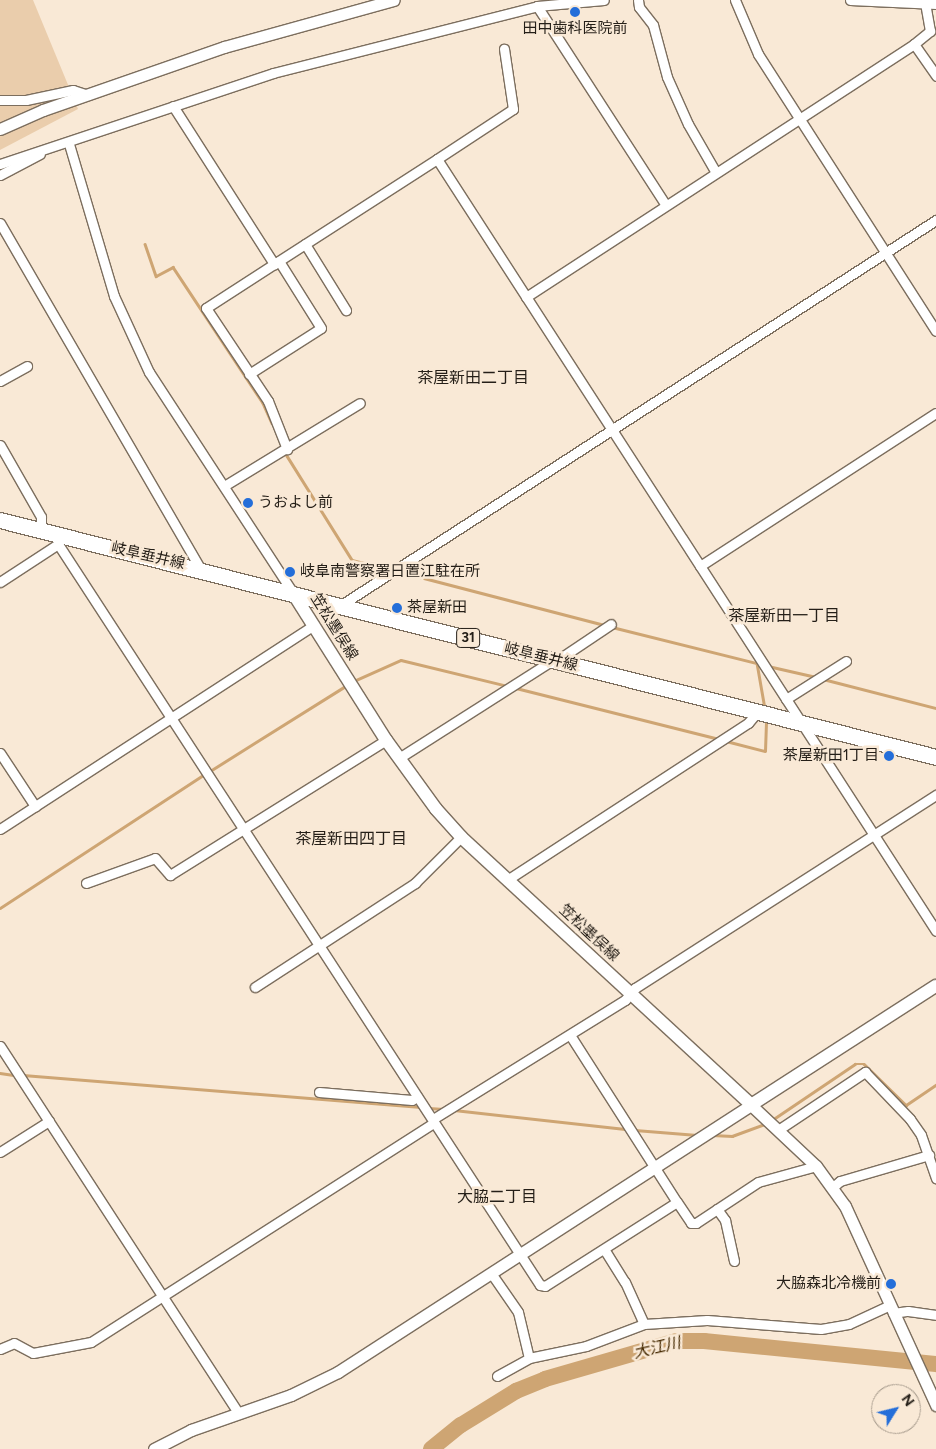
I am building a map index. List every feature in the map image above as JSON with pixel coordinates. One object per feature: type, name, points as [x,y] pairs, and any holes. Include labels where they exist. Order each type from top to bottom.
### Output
[{"type":"main road","name":"岐阜垂井線","points":[[0,520],[41,530],[60,540],[200,568],[936,757]]},
{"type":"main road","name":"笠松墨俣線","points":[[293,593],[386,740],[436,808],[461,837],[751,1105]]},
{"type":"main road","points":[[751,1105],[936,986]]},
{"type":"street","points":[[0,129],[88,95],[224,47],[394,0]]},
{"type":"street","points":[[0,164],[68,144],[173,106],[273,73],[538,6],[604,0]]},
{"type":"street","points":[[638,0],[639,7],[653,25],[667,77],[688,124],[715,171]]},
{"type":"street","points":[[735,0],[758,54],[936,330]]},
{"type":"street","points":[[850,0],[936,4]]},
{"type":"street","points":[[526,297],[715,171],[914,44],[930,31],[925,3]]},
{"type":"street","points":[[538,6],[665,204]]},
{"type":"street","points":[[914,44],[936,76]]},
{"type":"street","points":[[287,449],[273,411],[206,308],[513,109],[504,50]]},
{"type":"street","points":[[0,100],[26,100],[73,90],[88,95]]},
{"type":"street","points":[[173,106],[321,328],[250,374]]},
{"type":"street","points":[[68,144],[114,296],[150,372],[293,593]]},
{"type":"street","points":[[0,175],[31,161],[44,151]]},
{"type":"street","points":[[437,159],[936,931]]},
{"type":"street","points":[[341,605],[936,220]]},
{"type":"street","points":[[0,223],[200,568]]},
{"type":"street","points":[[305,244],[346,310]]},
{"type":"street","points":[[0,381],[27,366]]},
{"type":"street","points":[[224,486],[360,403]]},
{"type":"street","points":[[700,566],[936,413]]},
{"type":"street","points":[[0,445],[41,517],[41,530]]},
{"type":"street","points":[[0,582],[60,540],[318,945],[540,1285],[545,1286],[676,1202]]},
{"type":"street","points":[[399,758],[611,624]]},
{"type":"street","points":[[0,829],[313,626]]},
{"type":"street","points":[[786,699],[846,662]]},
{"type":"street","points":[[508,880],[748,723],[758,711]]},
{"type":"street","points":[[86,883],[155,858],[170,876],[386,740]]},
{"type":"street","points":[[0,753],[34,806]]},
{"type":"street","points":[[0,1349],[14,1343],[33,1353],[91,1342],[164,1297],[433,1121],[570,1035],[630,994],[635,988],[936,795]]},
{"type":"street","points":[[254,987],[415,883],[461,837]]},
{"type":"street","points":[[570,1035],[655,1166],[676,1202],[691,1222],[696,1223],[758,1182],[816,1166]]},
{"type":"street","points":[[0,1046],[238,1412]]},
{"type":"street","points":[[778,1130],[865,1072],[910,1119],[929,1155],[936,1178]]},
{"type":"street","points":[[319,1092],[412,1100],[417,1097]]},
{"type":"street","points":[[154,1449],[175,1437],[238,1412],[291,1395],[338,1372],[751,1105],[816,1166],[833,1187],[849,1214],[910,1352],[936,1405]]},
{"type":"street","points":[[0,1152],[49,1121]]},
{"type":"street","points":[[833,1187],[840,1182],[929,1155]]},
{"type":"street","points":[[718,1209],[725,1220],[734,1262]]},
{"type":"street","points":[[604,1249],[625,1282],[644,1324]]},
{"type":"street","points":[[491,1273],[518,1312],[529,1358]]},
{"type":"street","points":[[497,1376],[529,1358],[586,1346],[644,1324],[707,1320],[821,1329],[849,1324],[891,1309],[936,1315]]},
{"type":"shaded area","points":[[0,0],[33,0],[78,109],[0,150]]},
{"type":"waterway","points":[[145,244],[156,276],[173,267],[263,403],[272,423]]},
{"type":"waterway","points":[[284,451],[352,560],[392,570]]},
{"type":"waterway","points":[[397,571],[605,625]]},
{"type":"waterway","points":[[612,627],[760,664]]},
{"type":"waterway","points":[[354,681],[401,660],[508,686]]},
{"type":"waterway","points":[[757,663],[765,709]]},
{"type":"waterway","points":[[768,666],[816,677]]},
{"type":"waterway","points":[[823,679],[936,708]]},
{"type":"waterway","points":[[210,771],[347,685]]},
{"type":"waterway","points":[[516,688],[719,739]]},
{"type":"waterway","points":[[726,741],[765,751],[766,719]]},
{"type":"waterway","points":[[0,908],[205,774]]},
{"type":"waterway","points":[[772,1120],[855,1064],[864,1064],[906,1105],[936,1085]]},
{"type":"waterway","points":[[0,1073],[15,1075]]},
{"type":"waterway","points":[[23,1075],[421,1107]]},
{"type":"waterway","points":[[429,1108],[443,1109]]},
{"type":"waterway","points":[[454,1110],[627,1129]]},
{"type":"waterway","points":[[712,1135],[732,1136],[767,1123]]},
{"type":"waterway","points":[[635,1130],[697,1135]]},
{"type":"waterway","name":"大江川","points":[[431,1449],[461,1425],[516,1391],[545,1379],[677,1341],[704,1341],[936,1364]]},
{"type":"place","name":"田中歯科医院前","points":[[575,12]]},
{"type":"place","name":"うおよし前","points":[[248,503]]},
{"type":"place","name":"岐阜南警察署日置江駐在所","points":[[290,572]]},
{"type":"place","name":"茶屋新田","points":[[397,608]]},
{"type":"place","name":"茶屋新田1丁目","points":[[889,756]]},
{"type":"place","name":"大脇森北冷機前","points":[[891,1284]]},
{"type":"district","name":"茶屋新田二丁目","points":[[473,378]]},
{"type":"district","name":"茶屋新田一丁目","points":[[784,616]]},
{"type":"district","name":"茶屋新田四丁目","points":[[351,839]]},
{"type":"district","name":"大脇二丁目","points":[[497,1197]]}]
